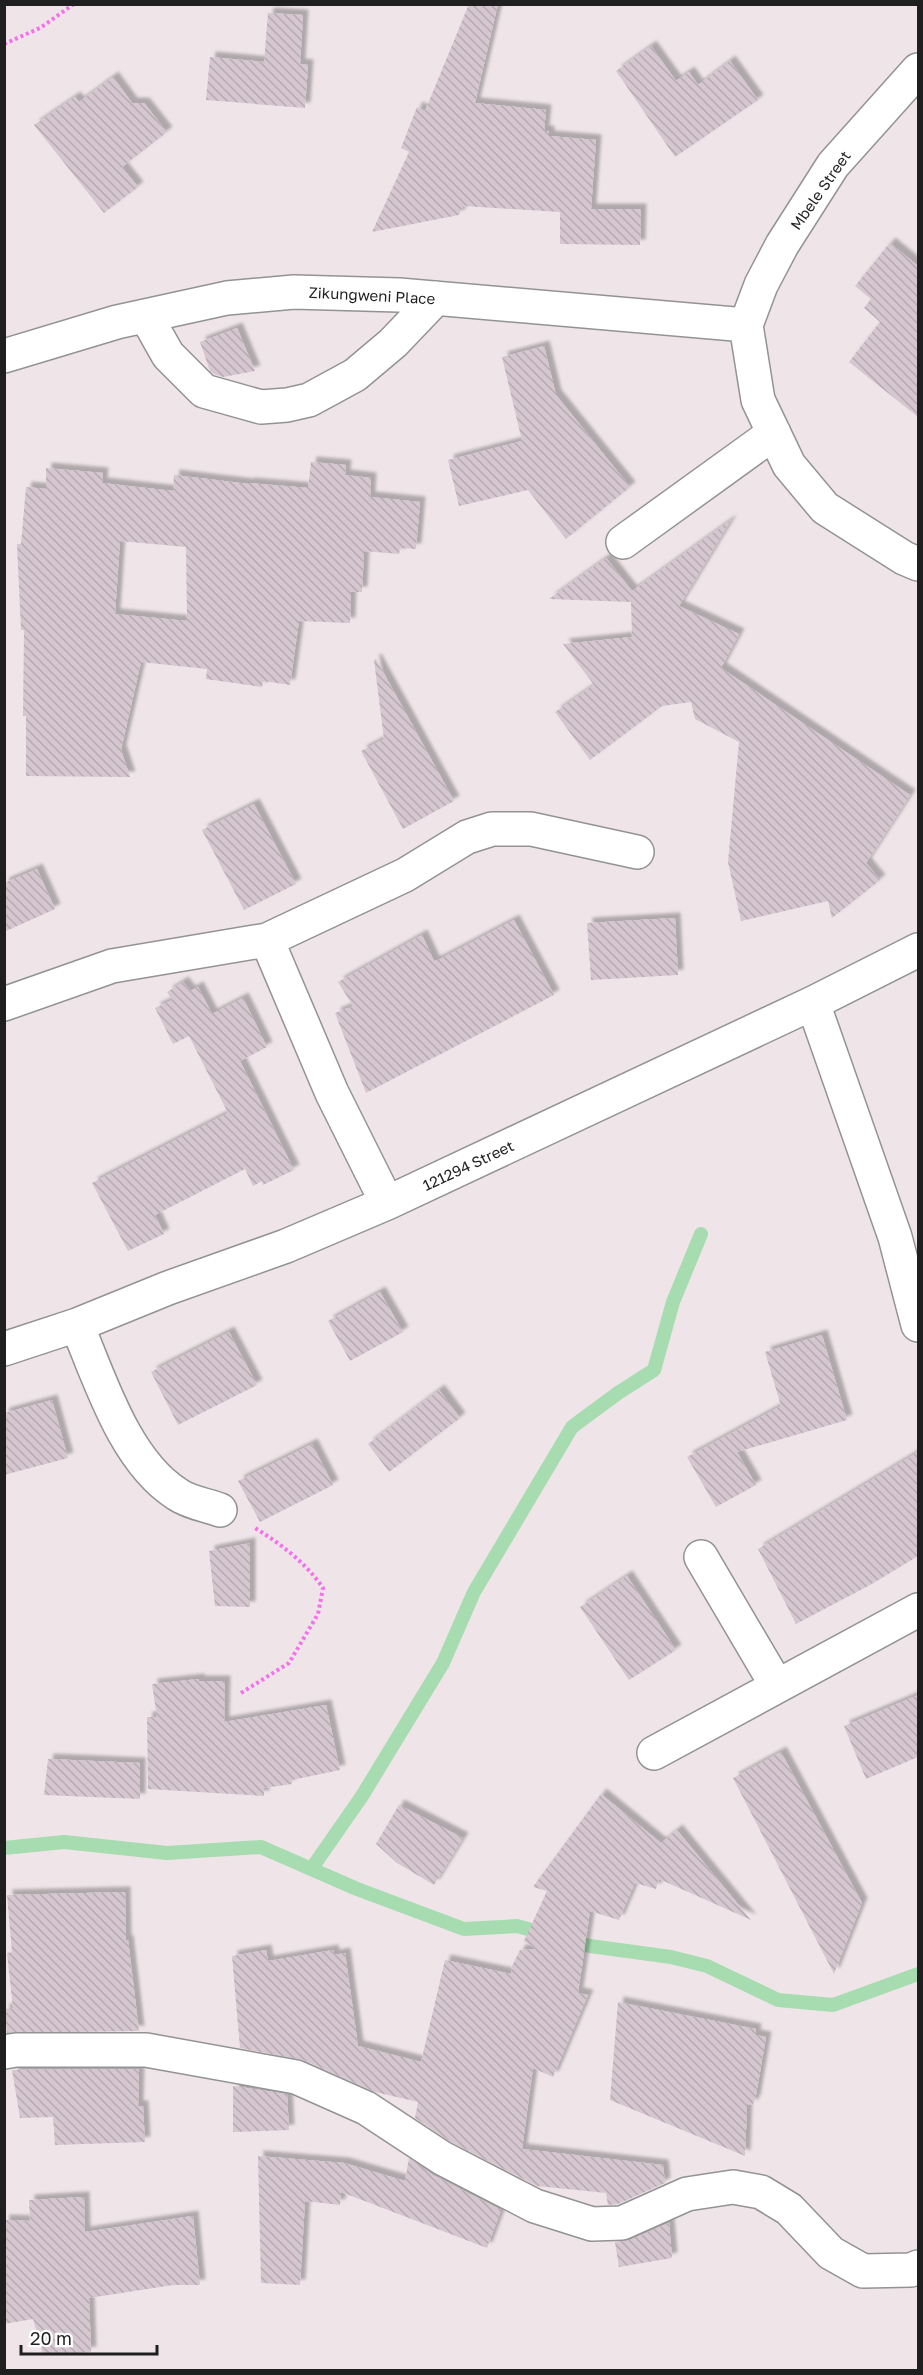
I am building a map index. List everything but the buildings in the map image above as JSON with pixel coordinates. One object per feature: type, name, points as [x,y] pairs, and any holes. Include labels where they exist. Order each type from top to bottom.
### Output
[{"type":"street","name":"Mbele Street","points":[[746,325],[761,285],[782,245],[833,165],[918,70]]},
{"type":"street","name":"Zikungweni Place","points":[[4,356],[117,322],[227,298],[294,292],[436,298],[746,325]]},
{"type":"street","points":[[146,316],[168,355],[204,391],[261,406],[287,405],[309,400],[355,375],[393,343],[436,298]]},
{"type":"street","points":[[746,325],[758,400],[789,465],[825,508],[904,558],[918,564]]},
{"type":"street","points":[[623,542],[774,433]]},
{"type":"street","points":[[4,1004],[111,966],[267,940],[405,875],[467,837],[492,829],[531,829],[637,852]]},
{"type":"street","points":[[267,940],[332,1093],[387,1203]]},
{"type":"street","name":"121294 Street","points":[[4,1349],[77,1325],[168,1288],[286,1246],[387,1203],[813,1004],[918,950]]},
{"type":"street","points":[[813,1004],[895,1237],[913,1281],[918,1325]]},
{"type":"street","points":[[77,1325],[120,1423],[138,1454],[157,1478],[178,1495],[220,1510]]},
{"type":"street","points":[[701,1557],[777,1686]]},
{"type":"street","points":[[654,1753],[918,1610]]},
{"type":"street","points":[[4,2052],[146,2050],[296,2077],[366,2108],[442,2158],[535,2206],[592,2224],[621,2223],[687,2194],[733,2187],[760,2192],[789,2209],[831,2253],[863,2271],[911,2270],[918,2267]]},
{"type":"path","points":[[4,44],[40,28],[74,4]]},
{"type":"path","points":[[220,1510],[250,1524],[280,1543],[315,1577],[323,1588],[318,1614],[289,1663],[241,1693]]},
{"type":"waterway","points":[[312,1868],[362,1796],[443,1663],[474,1592],[572,1427],[654,1370],[673,1302],[701,1234]]},
{"type":"waterway","points":[[4,1848],[64,1842],[167,1853],[261,1847],[357,1889],[464,1929],[517,1926],[546,1934]]},
{"type":"waterway","points":[[568,1940],[590,1946],[671,1957],[707,1966],[778,2000],[833,2005],[918,1974]]}]
